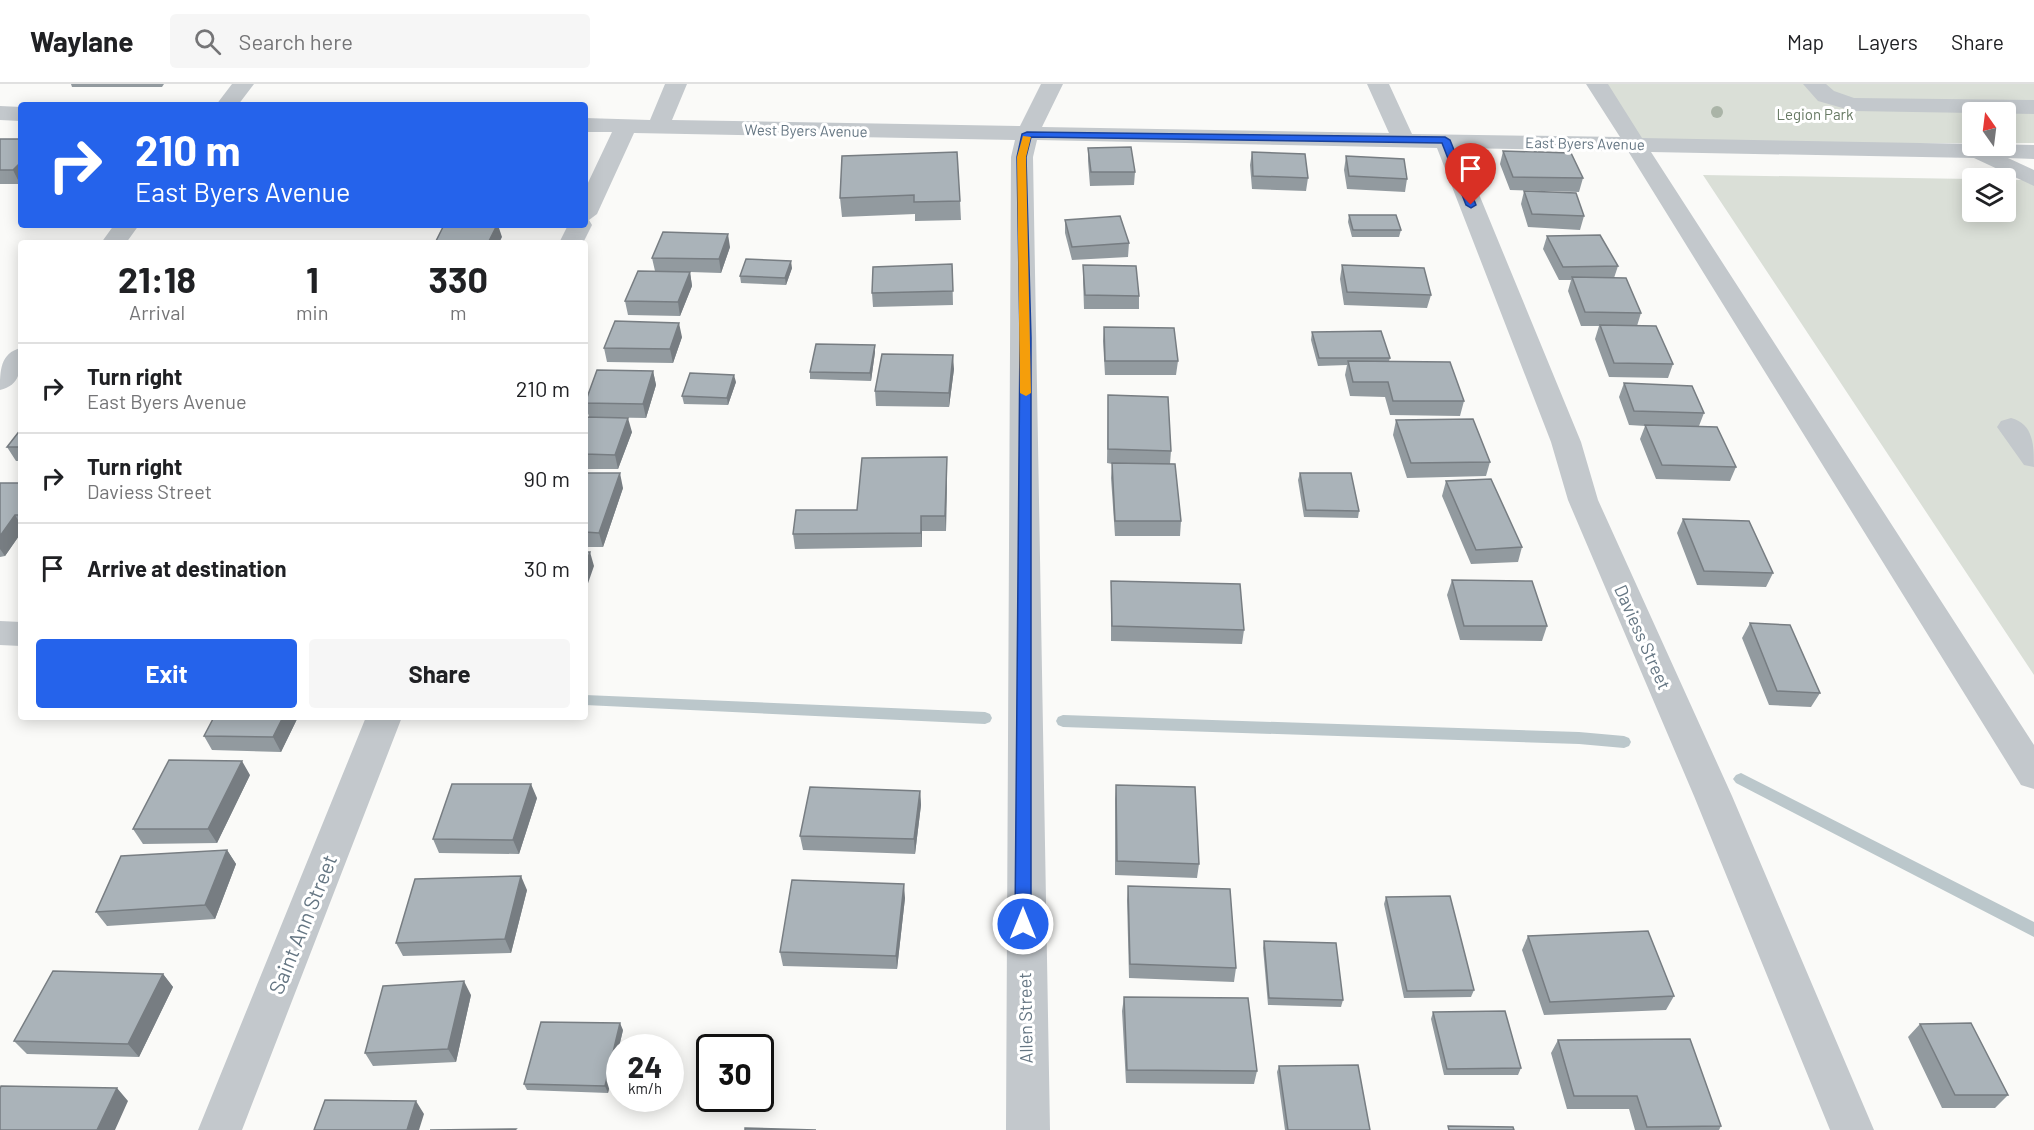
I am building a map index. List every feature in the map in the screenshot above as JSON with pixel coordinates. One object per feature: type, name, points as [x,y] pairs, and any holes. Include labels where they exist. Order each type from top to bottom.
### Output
[{"type":"street","points":[[229,102],[243,84]]},
{"type":"street","points":[[658,126],[676,84]]},
{"type":"street","name":"Allen Street","points":[[1028,1130],[1023,924],[1026,338],[1022,157],[1027,134],[1052,84]]},
{"type":"street","points":[[1378,84],[1403,139]]},
{"type":"street","points":[[1597,84],[2034,775]]},
{"type":"street","points":[[1814,84],[1827,96],[1853,104],[2034,107]]},
{"type":"street","points":[[0,113],[18,114]]},
{"type":"street","name":"West Byers Avenue","points":[[588,125],[1027,134]]},
{"type":"street","points":[[588,208],[626,126]]},
{"type":"street","name":"East Byers Avenue","points":[[1027,134],[1962,151]]},
{"type":"street","name":"Daviess Street","points":[[1445,140],[1566,442],[1583,500],[1713,796],[1852,1130]]},
{"type":"street","name":"East Byers Avenue","points":[[2016,152],[2034,152]]},
{"type":"street","points":[[1986,156],[2034,179]]},
{"type":"street","points":[[115,240],[125,228]]},
{"type":"street","points":[[0,382],[18,360]]},
{"type":"street","points":[[2034,427],[2011,427],[2034,458]]},
{"type":"street","points":[[0,633],[18,634]]},
{"type":"street","name":"Saint Ann Street","points":[[220,1130],[383,720]]},
{"type":"green space","name":"Legion Park","points":[[1597,84],[2034,84],[2034,143],[2016,143],[2016,102],[1962,102],[1962,143],[1634,144]]},
{"type":"green space","points":[[1703,175],[1962,179],[1962,222],[2016,222],[2016,180],[2034,180],[2034,675]]},
{"type":"building","points":[[0,139],[18,139],[18,165],[13,170],[0,170]]},
{"type":"building","points":[[1131,147],[1135,172],[1091,172],[1088,148]]},
{"type":"building","points":[[1503,151],[1571,153],[1583,178],[1513,177]]},
{"type":"building","points":[[957,152],[960,201],[914,202],[914,195],[840,198],[842,156]]},
{"type":"building","points":[[1252,152],[1305,154],[1308,178],[1253,176]]},
{"type":"building","points":[[1346,156],[1404,159],[1407,179],[1349,176]]},
{"type":"building","points":[[1524,191],[1576,193],[1584,216],[1532,214]]},
{"type":"building","points":[[1349,215],[1396,215],[1401,230],[1353,230]]},
{"type":"building","points":[[1120,216],[1129,243],[1072,247],[1065,220]]},
{"type":"building","points":[[442,228],[496,228],[490,240],[436,240]]},
{"type":"building","points":[[663,232],[728,234],[719,259],[652,258]]},
{"type":"building","points":[[1600,235],[1618,266],[1563,267],[1547,236]]},
{"type":"building","points":[[746,259],[791,261],[785,278],[740,276]]},
{"type":"building","points":[[952,264],[953,291],[872,293],[873,267]]},
{"type":"building","points":[[1083,265],[1136,266],[1139,296],[1085,295]]},
{"type":"building","points":[[1342,265],[1424,268],[1431,295],[1347,292]]},
{"type":"building","points":[[638,271],[690,272],[678,302],[625,301]]},
{"type":"building","points":[[1572,277],[1626,278],[1641,313],[1585,312]]},
{"type":"building","points":[[615,321],[679,323],[670,349],[604,348]]},
{"type":"building","points":[[1600,325],[1656,326],[1673,364],[1614,363]]},
{"type":"building","points":[[1104,327],[1174,328],[1178,361],[1105,361]]},
{"type":"building","points":[[1381,331],[1390,358],[1319,358],[1312,332]]},
{"type":"building","points":[[816,344],[875,345],[870,373],[810,372]]},
{"type":"building","points":[[882,354],[953,355],[949,393],[875,391]]},
{"type":"building","points":[[1348,361],[1450,362],[1464,401],[1393,401],[1388,382],[1353,382]]},
{"type":"building","points":[[597,370],[653,371],[643,404],[588,403],[588,395]]},
{"type":"building","points":[[690,373],[734,375],[727,398],[682,396]]},
{"type":"building","points":[[1624,383],[1692,386],[1704,413],[1634,411]]},
{"type":"building","points":[[1108,395],[1168,397],[1171,451],[1108,449]]},
{"type":"building","points":[[588,417],[628,418],[615,455],[588,454]]},
{"type":"building","points":[[1473,419],[1490,462],[1411,463],[1396,420]]},
{"type":"building","points":[[1645,425],[1717,427],[1736,467],[1662,465]]},
{"type":"building","points":[[18,433],[18,447],[7,447]]},
{"type":"building","points":[[947,457],[945,516],[921,516],[921,533],[793,534],[796,510],[857,510],[862,458]]},
{"type":"building","points":[[1112,463],[1175,464],[1181,521],[1115,521]]},
{"type":"building","points":[[588,473],[620,473],[599,533],[588,532]]},
{"type":"building","points":[[1300,473],[1351,473],[1359,511],[1306,510]]},
{"type":"building","points":[[1491,479],[1522,547],[1476,550],[1446,481]]},
{"type":"building","points":[[0,483],[18,483],[18,515],[15,515],[0,536]]},
{"type":"building","points":[[1683,519],[1749,521],[1773,573],[1704,571]]},
{"type":"building","points":[[1452,580],[1532,581],[1547,626],[1464,626]]},
{"type":"building","points":[[1111,581],[1240,584],[1244,630],[1112,626]]},
{"type":"building","points":[[1750,623],[1790,625],[1820,693],[1777,691]]},
{"type":"building","points":[[212,720],[282,720],[273,737],[204,736]]},
{"type":"building","points":[[169,760],[242,761],[208,829],[133,829]]},
{"type":"building","points":[[452,784],[531,784],[513,840],[433,839]]},
{"type":"building","points":[[1116,785],[1195,787],[1199,864],[1117,861]]},
{"type":"building","points":[[810,787],[920,791],[914,839],[800,836]]},
{"type":"building","points":[[227,850],[205,905],[96,912],[121,856]]},
{"type":"building","points":[[521,876],[505,939],[396,943],[415,879]]},
{"type":"building","points":[[792,880],[904,884],[896,956],[780,952]]},
{"type":"building","points":[[1128,886],[1230,889],[1236,968],[1130,964]]},
{"type":"building","points":[[1450,896],[1474,990],[1407,991],[1386,897]]},
{"type":"building","points":[[1648,931],[1674,996],[1550,1002],[1528,936]]},
{"type":"building","points":[[1264,941],[1336,943],[1343,1000],[1269,998]]},
{"type":"building","points":[[53,971],[163,974],[128,1044],[14,1041]]},
{"type":"building","points":[[464,981],[448,1049],[365,1053],[383,986]]},
{"type":"building","points":[[1124,997],[1248,998],[1257,1071],[1127,1070]]},
{"type":"building","points":[[1505,1011],[1521,1068],[1447,1069],[1433,1012]]},
{"type":"building","points":[[541,1022],[620,1023],[617,1034],[606,1034],[605,1086],[524,1084]]},
{"type":"building","points":[[1971,1023],[2008,1095],[1955,1095],[1920,1024]]},
{"type":"building","points":[[1690,1039],[1721,1126],[1647,1127],[1637,1096],[1574,1096],[1558,1040]]},
{"type":"building","points":[[1358,1065],[1370,1130],[1288,1130],[1279,1066]]},
{"type":"building","points":[[1,1086],[117,1088],[97,1130],[0,1130]]},
{"type":"building","points":[[325,1100],[416,1101],[407,1130],[314,1130]]},
{"type":"building","points":[[1448,1126],[1513,1127],[1514,1130],[1449,1130]]},
{"type":"building","points":[[745,1128],[816,1130],[745,1130]]},
{"type":"building","points":[[516,1129],[515,1130],[430,1130]]},
{"type":"waterway","points":[[588,700],[985,718]]},
{"type":"waterway","points":[[1063,721],[1579,738],[1624,742]]},
{"type":"waterway","points":[[1741,779],[2034,930]]},
{"type":"slow traffic","points":[[1026,137],[1022,157],[1026,393]]},
{"type":"route","points":[[1023,924],[1026,338],[1022,157],[1027,134],[1445,140],[1471,205]]}]
